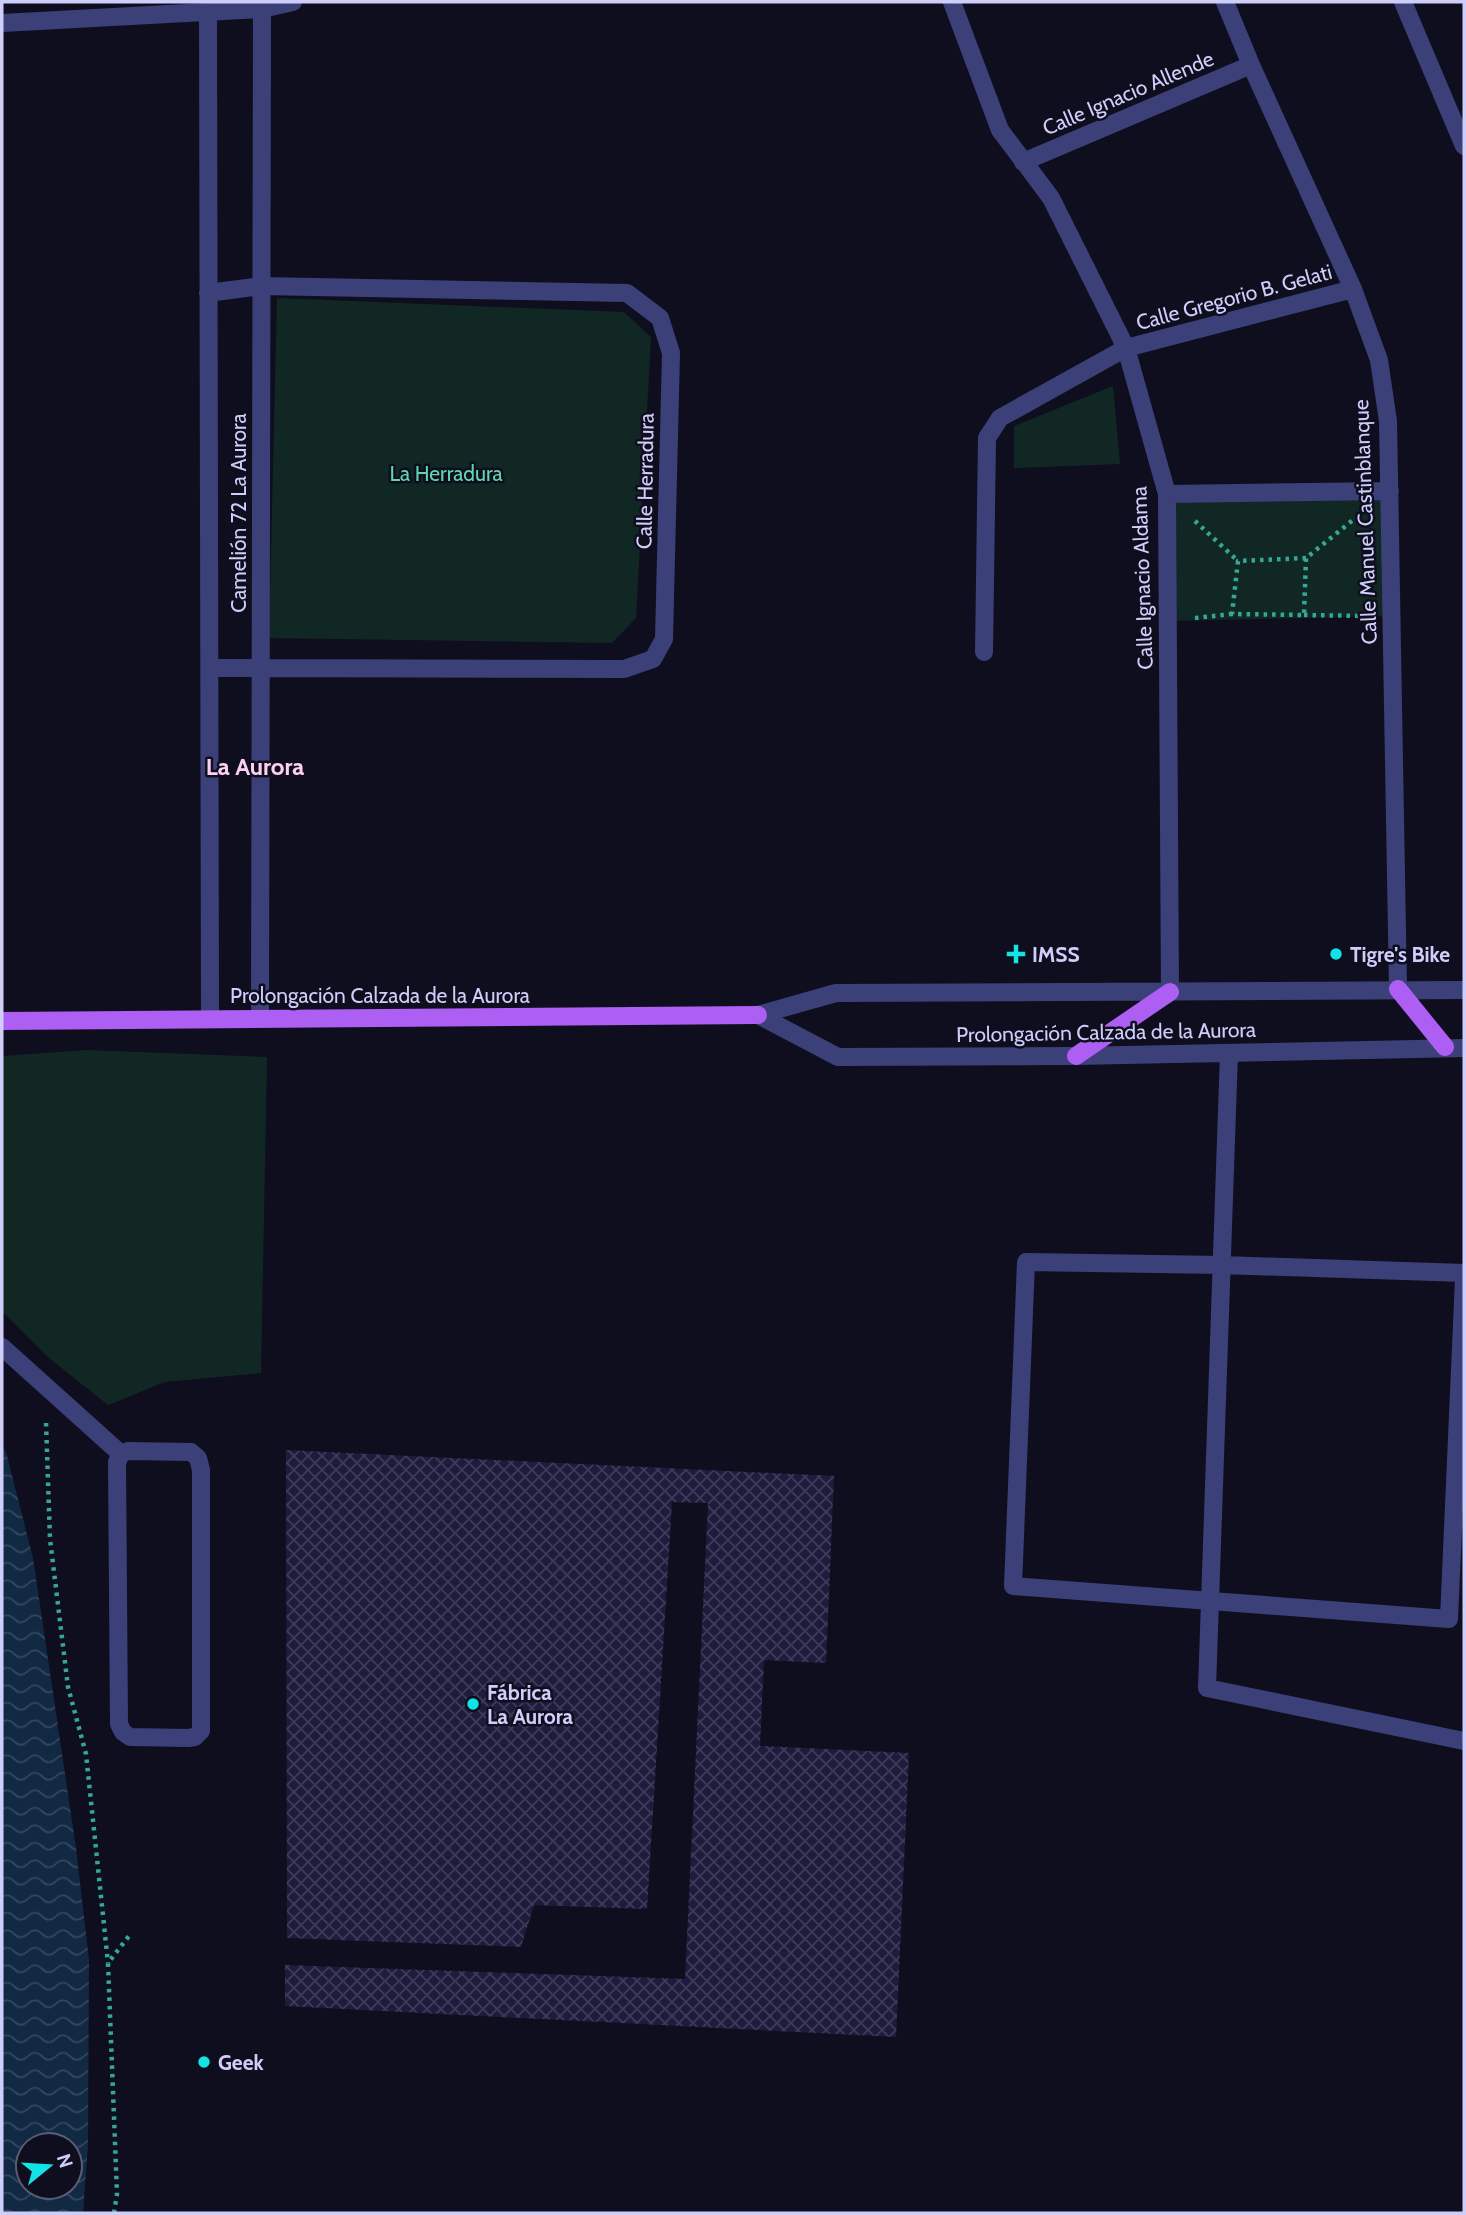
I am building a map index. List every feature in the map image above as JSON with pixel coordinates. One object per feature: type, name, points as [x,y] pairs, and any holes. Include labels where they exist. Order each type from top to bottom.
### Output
[{"type":"main road","points":[[1398,989],[1445,1046]]},
{"type":"main road","points":[[1076,1056],[1170,992]]},
{"type":"main road","name":"Prolongación Calzada de la Aurora","points":[[2,1021],[758,1015]]},
{"type":"street","points":[[8,23],[61,10],[208,12],[262,9],[293,2]]},
{"type":"street","name":"Calle Manuel Castinblanque","points":[[1224,2],[1353,289],[1379,360],[1388,421],[1398,989]]},
{"type":"street","points":[[1403,2],[1464,146]]},
{"type":"street","name":"Calle Ignacio Aldama","points":[[956,3],[1000,130],[1051,198],[1126,348],[1167,494],[1170,992]]},
{"type":"street","name":"Camelión 72 La Aurora","points":[[260,1018],[262,9]]},
{"type":"street","name":"Camelión 72 La Aurora","points":[[208,12],[210,1018]]},
{"type":"street","name":"Calle Ignacio Allende","points":[[1023,162],[1251,65]]},
{"type":"street","name":"Calle Herradura","points":[[208,293],[262,286],[628,293],[660,318],[671,353],[664,639],[653,659],[624,668],[209,668]]},
{"type":"street","name":"Calle Gregorio B. Gelati","points":[[984,652],[988,438],[1000,418],[1126,348],[1353,289]]},
{"type":"street","points":[[1167,494],[1390,491]]},
{"type":"street","name":"Prolongación Calzada de la Aurora","points":[[758,1015],[836,993],[1464,990]]},
{"type":"street","name":"Prolongación Calzada de la Aurora","points":[[758,1015],[838,1057],[1076,1056],[1445,1046],[1464,1048]]},
{"type":"street","points":[[1229,1053],[1207,1688],[1464,1741]]},
{"type":"street","points":[[1464,1273],[1026,1262],[1013,1586],[1449,1619],[1464,1279]]},
{"type":"street","points":[[2,1347],[121,1454]]},
{"type":"street","points":[[128,1451],[191,1452],[198,1458],[201,1470],[201,1731],[195,1737],[130,1737],[123,1732],[119,1724],[117,1462],[121,1454],[128,1451]]},
{"type":"path","points":[[1167,494],[1238,561],[1306,558],[1390,491]]},
{"type":"path","points":[[1304,615],[1306,558]]},
{"type":"path","points":[[1232,614],[1238,561]]},
{"type":"path","points":[[1168,621],[1232,614],[1392,616]]},
{"type":"path","points":[[44,1384],[50,1539],[68,1687],[86,1754],[108,1964],[117,2194],[114,2213]]},
{"type":"path","points":[[108,1964],[129,1936]]},
{"type":"green space","name":"La Herradura","points":[[277,298],[624,312],[651,337],[636,618],[612,643],[269,638]]},
{"type":"green space","points":[[1113,386],[1120,464],[1014,468],[1014,426]]},
{"type":"green space","points":[[1390,491],[1392,616],[1168,621],[1167,494]]},
{"type":"green space","points":[[86,1050],[267,1057],[261,1373],[165,1382],[108,1405],[49,1358],[2,1311],[2,1056]]},
{"type":"water","points":[[2,1446],[6,1452],[33,1558],[76,1848],[89,1960],[88,2145],[84,2199],[84,2131],[14,2131],[14,2201],[84,2201],[83,2213],[2,2213]]},
{"type":"building","name":"Fábrica La Aurora","points":[[286,1450],[834,1476],[826,1663],[764,1660],[760,1746],[909,1753],[896,2037],[285,2006],[285,1965],[685,1979],[708,1503],[672,1502],[647,1909],[534,1905],[521,1947],[287,1938]]},
{"type":"place","name":"IMSS","points":[[1016,954]]},
{"type":"place","name":"Tigre's Bike","points":[[1336,954]]},
{"type":"place","name":"Fábrica La Aurora","points":[[473,1704]]},
{"type":"place","name":"Geek","points":[[204,2062]]},
{"type":"district","name":"La Aurora","points":[[255,766]]}]
